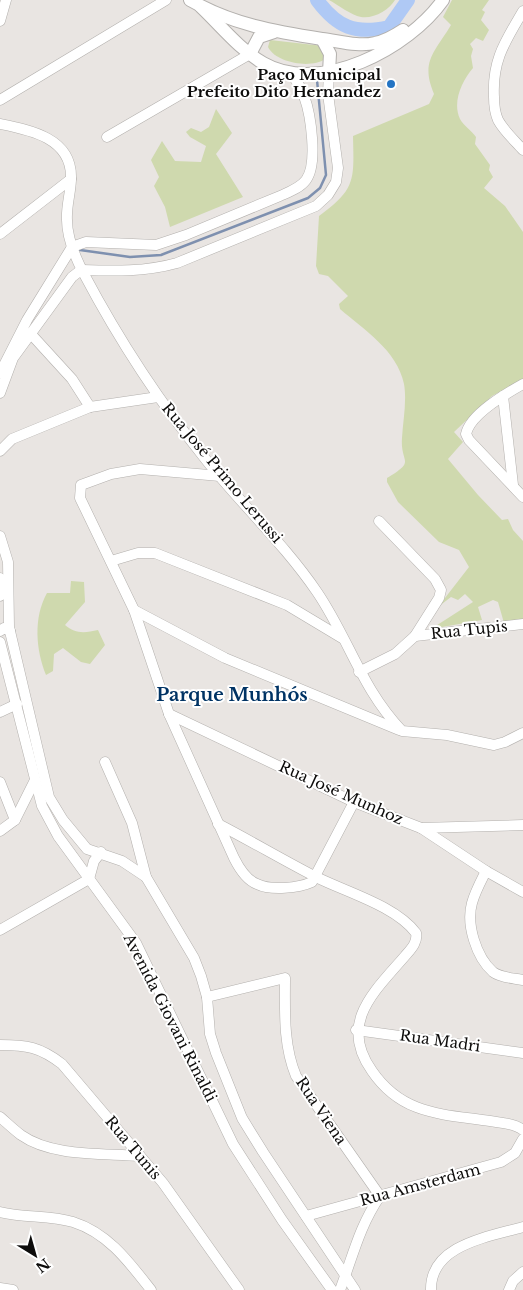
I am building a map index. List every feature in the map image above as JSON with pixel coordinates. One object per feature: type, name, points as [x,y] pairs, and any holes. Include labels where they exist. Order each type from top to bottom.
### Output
[{"type":"main road","points":[[196,3],[239,22],[274,32],[353,44],[382,41],[407,28],[441,0]]},
{"type":"main road","points":[[196,3],[250,54],[264,64],[291,72],[329,72],[391,47],[415,31],[431,16],[441,0]]},
{"type":"main road","points":[[250,54],[259,37],[274,32]]},
{"type":"main road","points":[[322,39],[330,54],[329,72]]},
{"type":"street","points":[[0,21],[6,0]]},
{"type":"street","points":[[0,100],[166,0]]},
{"type":"street","points":[[523,12],[502,46],[496,62],[493,84],[495,110],[498,120],[523,150]]},
{"type":"street","points":[[107,137],[250,54]]},
{"type":"street","points":[[0,373],[26,320],[72,247],[86,242],[156,244],[186,235],[295,190],[306,181],[313,157],[305,98],[291,72]]},
{"type":"street","points":[[0,394],[11,362],[72,277],[81,270],[122,271],[158,268],[177,263],[316,206],[321,202],[336,182],[338,168],[328,94],[329,72]]},
{"type":"street","name":"Rua José Primo Lerussi","points":[[0,124],[30,130],[47,137],[60,148],[68,162],[71,179],[67,219],[72,247],[81,270],[97,300],[158,397],[220,476],[286,550],[318,593],[373,697],[402,731]]},
{"type":"street","points":[[0,234],[71,179]]},
{"type":"street","points":[[30,333],[72,379],[90,407]]},
{"type":"street","points":[[523,384],[503,396],[470,424],[466,434],[469,440],[523,497]]},
{"type":"street","points":[[503,396],[513,485]]},
{"type":"street","points":[[0,452],[12,439],[90,407],[158,397]]},
{"type":"street","points":[[220,476],[140,468],[111,474],[80,485],[80,498],[134,610],[169,714],[238,866],[258,885],[300,887],[312,882],[354,802]]},
{"type":"street","points":[[360,672],[395,654],[414,636],[439,598],[439,584],[380,521]]},
{"type":"street","name":"Avenida Giovani Rinaldi","points":[[0,536],[8,562],[5,631],[14,652],[49,797],[75,836],[87,849],[101,852],[122,861],[146,878],[194,958],[207,997],[210,1034],[242,1118],[262,1152],[356,1290]]},
{"type":"street","points":[[111,561],[138,553],[155,553],[287,605],[343,638]]},
{"type":"street","points":[[0,578],[0,596]]},
{"type":"street","points":[[134,610],[225,658],[402,731],[446,736],[494,745],[511,740],[523,733]]},
{"type":"street","name":"Rua Tupis","points":[[414,636],[523,624]]},
{"type":"street","name":"Avenida Giovani Rinaldi","points":[[2,647],[9,658],[14,652]]},
{"type":"street","name":"Avenida Giovani Rinaldi","points":[[2,647],[42,806],[58,836],[136,943],[206,1092],[237,1151],[282,1220],[332,1290]]},
{"type":"street","points":[[0,712],[17,704]]},
{"type":"street","name":"Rua José Munhoz","points":[[169,714],[354,802],[421,828],[523,826]]},
{"type":"street","points":[[105,762],[132,823],[146,878]]},
{"type":"street","points":[[0,831],[15,820],[35,780]]},
{"type":"street","points":[[0,782],[15,820]]},
{"type":"street","points":[[218,824],[316,877],[392,913],[411,926],[416,933],[415,942],[368,1003],[356,1030],[360,1051],[377,1079],[400,1101],[424,1112],[509,1124],[523,1130]]},
{"type":"street","points":[[421,828],[486,871],[523,892]]},
{"type":"street","points":[[0,930],[89,879],[94,861],[101,852]]},
{"type":"street","points":[[486,871],[472,903],[470,918],[474,939],[493,972],[523,980]]},
{"type":"street","name":"Rua Viena","points":[[207,997],[285,978],[286,1039],[290,1060],[296,1076],[380,1196]]},
{"type":"street","name":"Rua Madri","points":[[356,1030],[523,1053]]},
{"type":"street","name":"Rua Tunis","points":[[0,1045],[25,1045],[46,1051],[62,1064],[182,1208],[239,1290]]},
{"type":"street","points":[[0,1117],[22,1136],[45,1146],[63,1150],[140,1156]]},
{"type":"street","name":"Rua Amsterdam","points":[[306,1216],[501,1162],[515,1152],[523,1139]]},
{"type":"street","points":[[340,1290],[354,1246],[367,1215],[380,1196]]},
{"type":"street","points":[[0,1212],[28,1218],[72,1222],[95,1232],[108,1241],[128,1261],[151,1290]]},
{"type":"street","points":[[431,1290],[430,1277],[436,1265],[449,1253],[478,1240],[523,1228]]},
{"type":"street","points":[[509,1290],[513,1281],[523,1272]]},
{"type":"street","points":[[0,1288],[14,1290]]},
{"type":"green space","points":[[329,0],[395,0],[381,13],[371,17],[361,17]]},
{"type":"green space","points":[[452,0],[489,0],[482,10],[485,12],[481,20],[489,30],[483,41],[476,38],[470,44],[473,49],[471,56],[473,68],[459,92],[457,106],[460,119],[476,137],[475,144],[490,165],[489,170],[493,177],[484,188],[505,206],[523,232],[523,379],[492,396],[454,432],[463,442],[448,459],[502,520],[508,519],[513,530],[523,541],[523,620],[504,623],[498,602],[493,600],[478,607],[482,620],[431,629],[473,602],[465,594],[458,600],[451,597],[438,607],[469,567],[459,550],[439,542],[398,502],[387,482],[387,478],[402,468],[405,461],[402,446],[405,404],[404,384],[400,372],[387,351],[340,309],[339,304],[348,296],[328,276],[319,274],[316,266],[319,216],[340,198],[350,182],[353,163],[353,136],[429,104],[434,94],[428,73],[429,65],[431,57],[451,25],[443,17]]},
{"type":"green space","points":[[270,40],[323,46],[325,59],[311,64],[294,63],[272,53],[268,47]]},
{"type":"green space","points":[[216,109],[232,133],[216,154],[243,197],[170,227],[165,207],[154,186],[159,177],[151,160],[162,141],[175,161],[201,162],[206,146],[190,137],[186,132],[191,128],[201,132],[209,127]]},
{"type":"green space","points":[[71,581],[84,582],[85,602],[65,625],[80,632],[98,630],[105,645],[90,664],[81,662],[63,648],[54,654],[53,671],[46,675],[38,645],[37,634],[40,613],[47,593],[70,593]]},
{"type":"waterway","points":[[317,0],[340,23],[348,27],[366,30],[389,27],[408,0]]},
{"type":"waterway","points":[[80,250],[130,257],[161,255],[308,198],[320,188],[326,175],[317,80]]},
{"type":"place","name":"Paço Municipal Prefeito Dito Hernandez","points":[[391,84]]},
{"type":"district","name":"Parque Munhós","points":[[232,695]]}]
